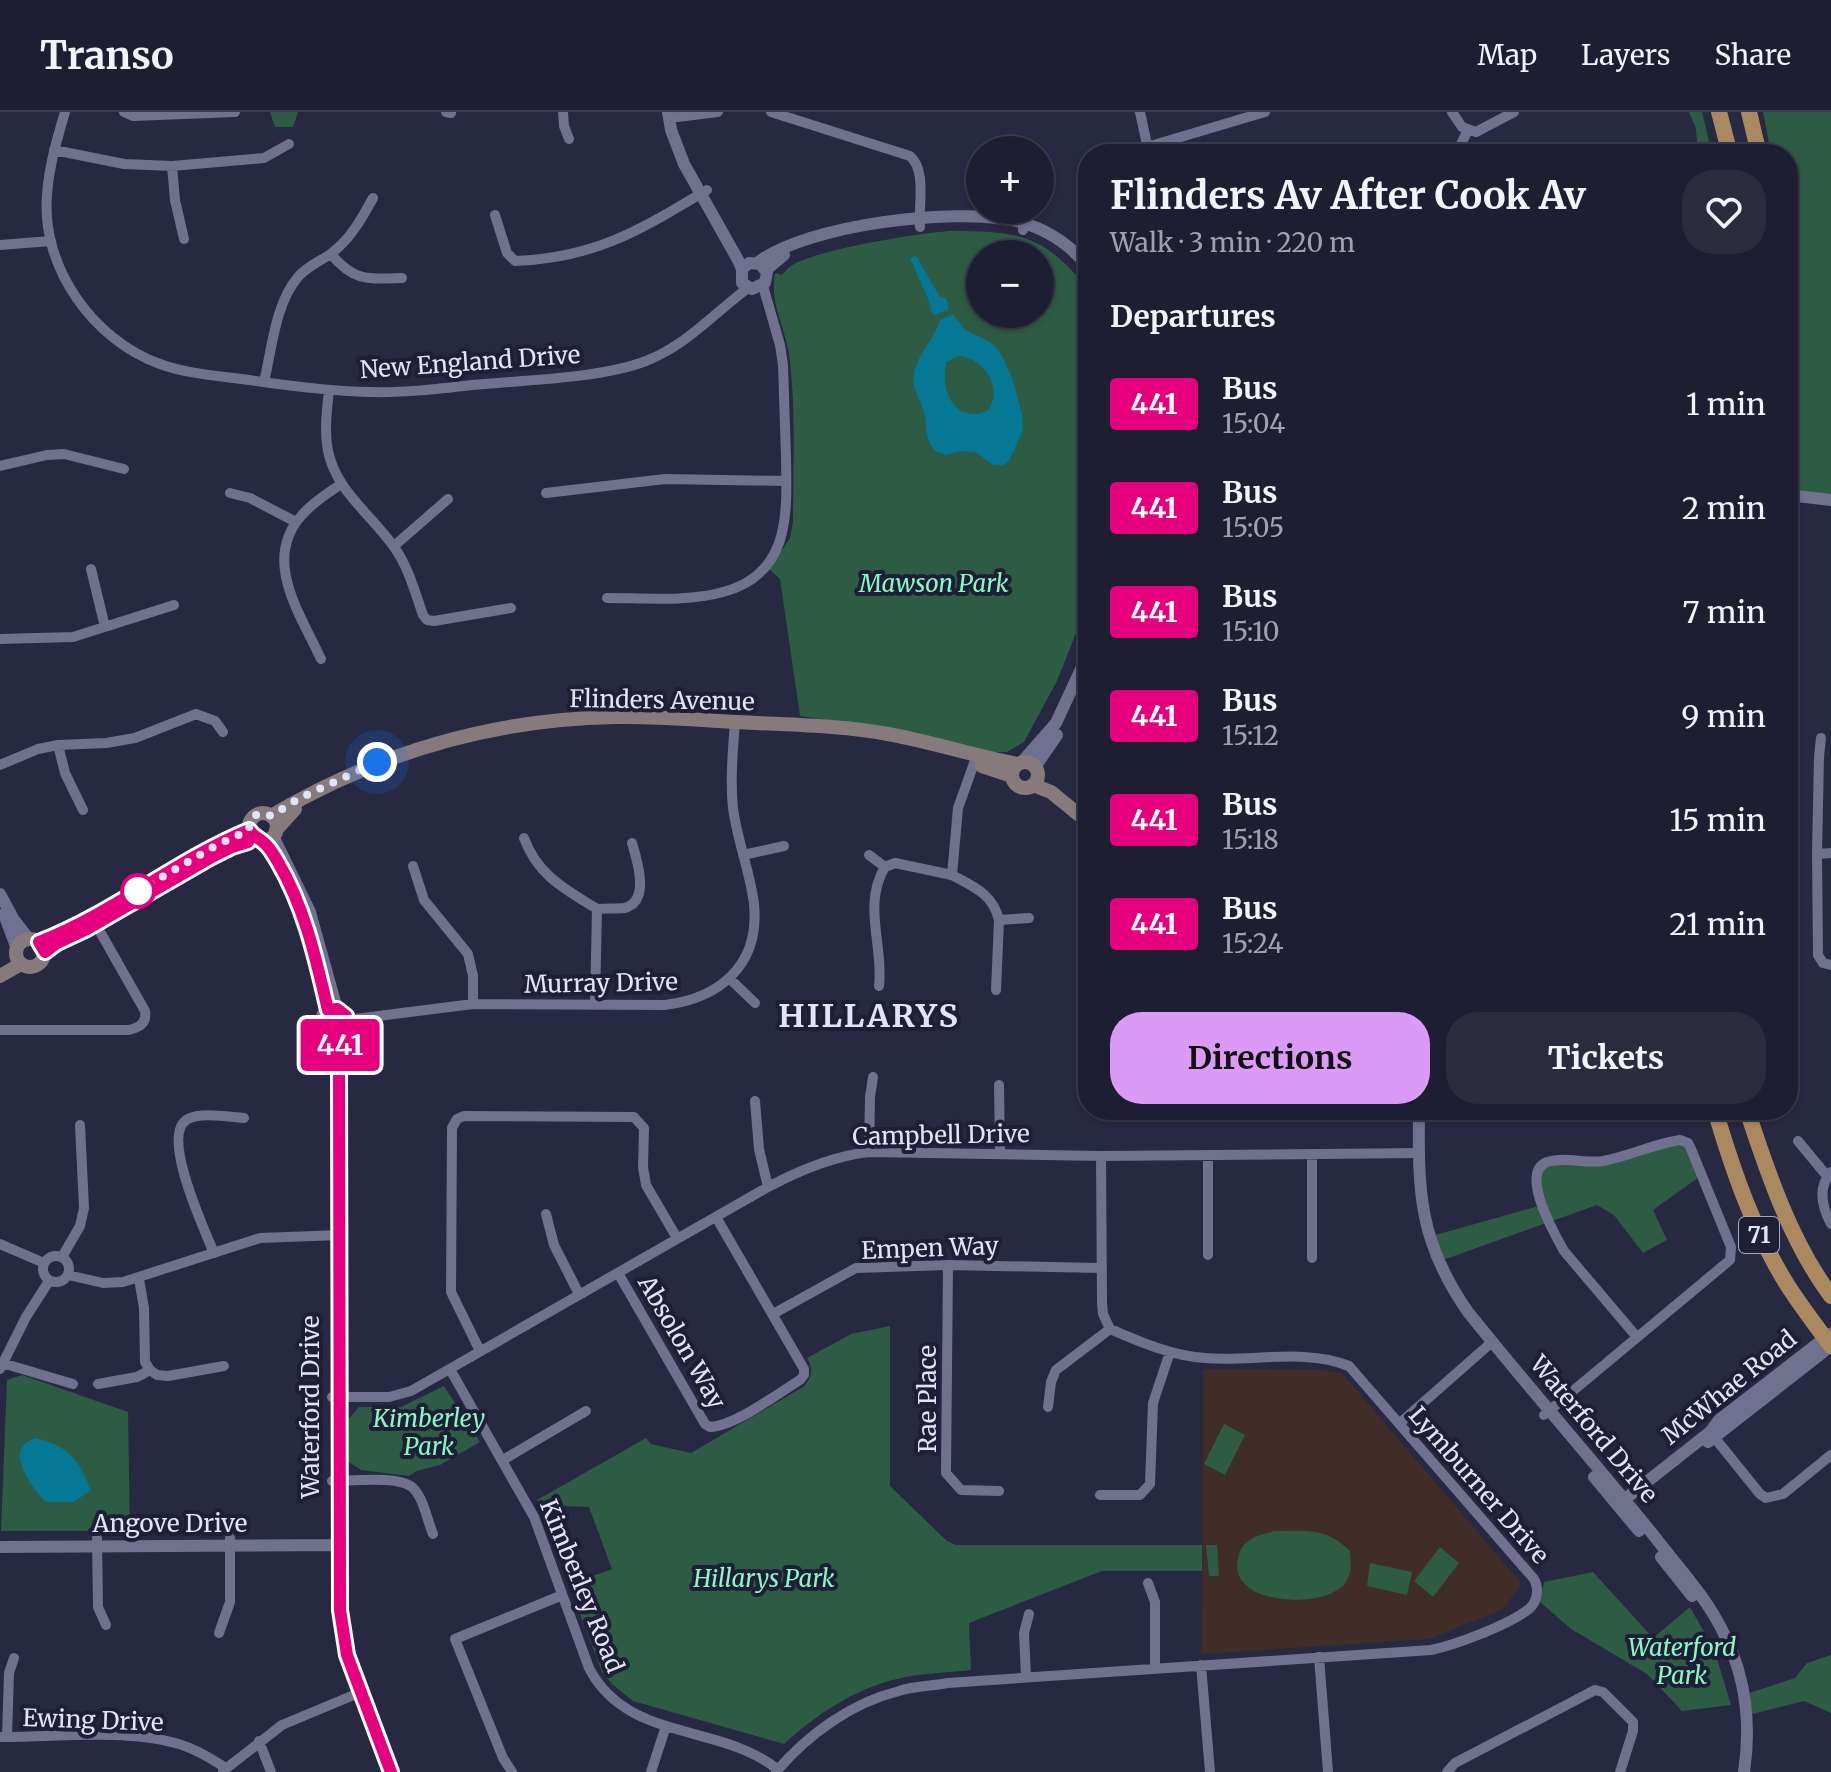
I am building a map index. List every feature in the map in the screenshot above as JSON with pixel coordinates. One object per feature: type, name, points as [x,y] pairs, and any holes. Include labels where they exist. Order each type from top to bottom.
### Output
[{"type":"highway","points":[[1719,112],[1727,144]]},
{"type":"highway","points":[[1749,112],[1757,144]]},
{"type":"highway","points":[[1755,136],[1761,112]]},
{"type":"highway","name":"71","points":[[1718,1120],[1760,1236],[1788,1286],[1829,1339]]},
{"type":"highway","name":"71","points":[[1750,1120],[1771,1179],[1816,1276],[1831,1296]]},
{"type":"main road","name":"Flinders Avenue","points":[[38,944],[94,921],[215,846],[265,832],[298,799],[377,762],[442,741],[540,722],[616,717],[735,726],[851,728],[889,734],[1026,772],[1078,806]]},
{"type":"main road","name":"Flinders Avenue","points":[[1026,772],[1078,814]]},
{"type":"main road","points":[[0,976],[18,956],[21,942],[38,944],[44,960],[30,968],[18,956]]},
{"type":"main road","points":[[0,968],[18,956]]},
{"type":"street","name":"New England Drive","points":[[65,112],[46,196],[51,241],[71,291],[100,327],[117,341],[162,365],[329,390],[413,391],[618,369],[666,353],[700,331],[753,276]]},
{"type":"street","points":[[124,112],[133,116],[228,112]]},
{"type":"street","points":[[563,112],[569,139]]},
{"type":"street","points":[[607,598],[707,595],[734,589],[747,582],[766,564],[781,538],[787,506],[780,345],[766,300],[678,150],[672,115],[718,112]]},
{"type":"street","points":[[771,112],[910,156],[915,160],[919,173],[920,223]]},
{"type":"street","points":[[1140,112],[1147,144]]},
{"type":"street","points":[[1166,144],[1265,112]]},
{"type":"street","points":[[1452,112],[1468,130],[1482,130],[1514,112]]},
{"type":"street","points":[[1461,144],[1468,130]]},
{"type":"street","points":[[54,150],[124,164],[172,166],[264,158],[289,144]]},
{"type":"street","points":[[172,166],[175,200],[184,239]]},
{"type":"street","points":[[495,215],[507,253],[515,261],[538,260],[580,253],[621,240],[704,192]]},
{"type":"street","points":[[264,382],[280,314],[293,284],[309,267],[331,254],[351,234],[373,198]]},
{"type":"street","points":[[753,276],[788,253],[820,241],[920,223],[1024,227],[1056,237],[1078,254]]},
{"type":"street","points":[[1024,227],[1063,251],[1078,266]]},
{"type":"street","points":[[0,245],[51,241]]},
{"type":"street","points":[[331,254],[354,275],[378,279],[402,278]]},
{"type":"street","points":[[329,390],[327,443],[332,466],[341,484],[394,546],[427,620],[511,608]]},
{"type":"street","points":[[0,466],[56,454],[124,469]]},
{"type":"street","points":[[546,493],[665,479],[786,481]]},
{"type":"street","points":[[321,659],[292,602],[285,575],[288,541],[296,522],[311,505],[341,484]]},
{"type":"street","points":[[230,493],[250,498],[296,522]]},
{"type":"street","points":[[1798,496],[1831,500]]},
{"type":"street","points":[[394,546],[448,499]]},
{"type":"street","points":[[1798,504],[1831,508]]},
{"type":"street","points":[[91,569],[105,627]]},
{"type":"street","points":[[0,639],[73,637],[174,605]]},
{"type":"street","points":[[1026,772],[1056,723],[1078,676]]},
{"type":"street","points":[[1026,772],[1065,722],[1078,695]]},
{"type":"street","points":[[0,765],[38,749],[58,745],[135,738],[196,714],[215,721],[223,732]]},
{"type":"street","points":[[735,726],[733,806],[753,901],[753,928],[745,955],[730,979],[755,1003]]},
{"type":"street","points":[[1821,738],[1818,955],[1823,963],[1831,965]]},
{"type":"street","points":[[58,745],[65,773],[83,810]]},
{"type":"street","points":[[952,875],[955,822],[976,759]]},
{"type":"street","points":[[265,832],[310,912],[333,1009]]},
{"type":"street","points":[[524,838],[531,858],[551,878],[597,909],[624,908],[631,905],[638,895],[640,871],[632,843]]},
{"type":"street","points":[[743,855],[784,846]]},
{"type":"street","points":[[1817,854],[1831,853]]},
{"type":"street","points":[[869,855],[885,867]]},
{"type":"street","points":[[879,986],[880,967],[873,919],[878,885],[885,867],[895,863],[952,875],[992,901],[999,920],[996,990]]},
{"type":"street","points":[[413,866],[419,888],[430,909],[468,954],[472,964],[473,1004]]},
{"type":"street","points":[[0,894],[14,920],[38,944]]},
{"type":"street","points":[[0,906],[18,956]]},
{"type":"street","points":[[595,1005],[597,909]]},
{"type":"street","points":[[999,920],[1029,918]]},
{"type":"street","points":[[0,1030],[128,1030],[145,1021],[145,1011],[94,921]]},
{"type":"street","name":"Murray Drive","points":[[340,1029],[473,1004],[681,1003],[708,994],[730,979]]},
{"type":"street","points":[[333,1009],[344,1013],[340,1029],[324,1030],[321,1017],[333,1009]]},
{"type":"street","name":"Waterford Drive","points":[[340,1029],[336,1540],[332,1605],[336,1642],[391,1772]]},
{"type":"street","points":[[869,1152],[873,1077]]},
{"type":"street","points":[[999,1085],[1000,1152]]},
{"type":"street","points":[[755,1101],[759,1149],[768,1187]]},
{"type":"street","points":[[480,1351],[451,1292],[452,1128],[457,1119],[464,1116],[634,1117],[644,1128],[646,1185],[677,1238]]},
{"type":"street","points":[[214,1253],[181,1164],[180,1130],[183,1122],[192,1117],[244,1118]]},
{"type":"street","name":"Waterford Drive","points":[[1413,1120],[1416,1153]]},
{"type":"street","name":"Waterford Drive","points":[[1418,1120],[1414,1204],[1422,1239],[1449,1296],[1624,1506],[1685,1574],[1726,1636],[1737,1665],[1746,1705],[1744,1772]]},
{"type":"street","points":[[62,1257],[80,1226],[84,1208],[80,1125]]},
{"type":"street","points":[[1546,1413],[1726,1265],[1731,1255],[1731,1247],[1691,1149],[1688,1143],[1680,1140],[1605,1160],[1550,1162],[1540,1167],[1538,1172],[1540,1202],[1555,1236],[1564,1251],[1636,1336]]},
{"type":"street","points":[[1798,1141],[1829,1174],[1822,1186],[1822,1198],[1831,1224]]},
{"type":"street","name":"Campbell Drive","points":[[336,1397],[397,1396],[451,1371],[480,1351],[677,1238],[768,1187],[823,1162],[869,1152],[1101,1156],[1416,1153]]},
{"type":"street","points":[[1208,1155],[1208,1255]]},
{"type":"street","points":[[1312,1155],[1312,1258]]},
{"type":"street","points":[[1048,1407],[1056,1370],[1110,1329],[1103,1314],[1100,1268],[1101,1156]]},
{"type":"street","points":[[546,1214],[554,1245],[579,1294]]},
{"type":"street","name":"Absolon Way","points":[[618,1273],[705,1424],[718,1427],[735,1418],[800,1380],[804,1369],[716,1217]]},
{"type":"street","points":[[68,1275],[103,1283],[139,1279],[268,1237],[336,1236]]},
{"type":"street","points":[[0,1244],[44,1263]]},
{"type":"street","points":[[51,1257],[62,1257],[69,1266],[68,1275],[61,1281],[49,1281],[43,1274],[44,1263],[51,1257]]},
{"type":"street","name":"Empen Way","points":[[773,1314],[856,1268],[948,1265],[1100,1268]]},
{"type":"street","name":"Rae Place","points":[[948,1265],[946,1473],[961,1490],[999,1491]]},
{"type":"street","points":[[139,1279],[144,1308],[145,1362],[150,1370],[157,1375],[168,1376],[224,1366]]},
{"type":"street","points":[[49,1281],[1,1366],[73,1384]]},
{"type":"street","name":"Lymburner Drive","points":[[776,1771],[821,1730],[857,1707],[900,1690],[1026,1677],[1414,1651],[1452,1645],[1530,1607],[1537,1595],[1534,1579],[1356,1372],[1338,1362],[1320,1358],[1208,1359],[1170,1352],[1110,1329]]},
{"type":"street","name":"McWhae Road","points":[[1624,1506],[1829,1339]]},
{"type":"street","points":[[1400,1423],[1489,1345]]},
{"type":"street","points":[[1100,1495],[1140,1495],[1150,1484],[1153,1403],[1170,1352]]},
{"type":"street","points":[[98,1384],[137,1377],[150,1370]]},
{"type":"street","name":"Kimberley Road","points":[[451,1371],[534,1517],[560,1596],[589,1668],[601,1689],[619,1706],[666,1726],[755,1754],[776,1771]]},
{"type":"street","points":[[503,1460],[586,1411]]},
{"type":"street","points":[[1712,1434],[1766,1498],[1783,1494],[1831,1455]]},
{"type":"street","points":[[336,1481],[394,1481],[409,1485],[419,1498],[433,1534]]},
{"type":"street","name":"Waterford Drive","points":[[1624,1506],[1697,1602],[1724,1650],[1740,1712],[1737,1772]]},
{"type":"street","name":"Angove Drive","points":[[0,1540],[336,1540]]},
{"type":"street","points":[[219,1633],[230,1602],[230,1541]]},
{"type":"street","points":[[97,1542],[98,1607],[106,1625]]},
{"type":"street","name":"Angove Drive","points":[[0,1547],[97,1542]]},
{"type":"street","points":[[1148,1583],[1155,1602],[1155,1668]]},
{"type":"street","points":[[512,1772],[503,1758],[455,1639],[560,1596]]},
{"type":"street","points":[[1026,1677],[1024,1633],[1029,1614]]},
{"type":"street","points":[[1319,1657],[1328,1772]]},
{"type":"street","points":[[4,1737],[9,1673],[14,1658]]},
{"type":"street","points":[[1201,1665],[1210,1772]]},
{"type":"street","points":[[1447,1772],[1455,1763],[1595,1690],[1603,1692],[1633,1722],[1620,1772]]},
{"type":"street","points":[[223,1770],[259,1741],[295,1719],[358,1693]]},
{"type":"street","name":"Waterford Drive","points":[[358,1693],[383,1772]]},
{"type":"street","points":[[651,1772],[666,1726]]},
{"type":"street","name":"Ewing Drive","points":[[4,1737],[124,1736],[153,1739],[192,1749],[223,1770]]},
{"type":"street","points":[[259,1741],[271,1772]]},
{"type":"shaded area","points":[[1203,1369],[1322,1370],[1342,1373],[1522,1584],[1503,1609],[1430,1639],[1202,1654]]},
{"type":"green space","points":[[270,112],[298,112],[293,127],[275,127]]},
{"type":"green space","points":[[1689,112],[1702,112],[1710,144],[1697,144],[1696,129]]},
{"type":"green space","points":[[1763,112],[1831,112],[1831,495],[1798,491],[1798,144],[1769,144]]},
{"type":"green space","name":"Mawson Park","points":[[950,231],[994,232],[1028,240],[966,240],[966,328],[1054,328],[1054,254],[1078,278],[1078,628],[1057,681],[1024,742],[1007,752],[987,752],[889,729],[800,716],[780,579],[769,569],[790,538],[793,522],[792,382],[788,350],[774,296],[775,273],[782,275],[803,260],[843,248]]},
{"type":"green space","points":[[1684,1141],[1702,1175],[1653,1210],[1667,1240],[1643,1253],[1614,1215],[1597,1205],[1443,1260],[1432,1236],[1546,1204],[1541,1186],[1542,1174],[1557,1163],[1615,1163]]},
{"type":"green space","name":"Hillarys Park","points":[[890,1326],[890,1486],[947,1541],[956,1545],[1202,1545],[1202,1571],[1102,1571],[969,1623],[971,1670],[924,1674],[881,1683],[822,1713],[784,1744],[633,1701],[602,1672],[569,1585],[612,1569],[589,1507],[539,1505],[537,1500],[646,1438],[651,1444],[691,1453],[803,1387],[811,1373],[807,1358],[851,1334]]},
{"type":"green space","points":[[22,1375],[128,1412],[130,1531],[1,1531],[7,1380]]},
{"type":"green space","name":"Kimberley Park","points":[[444,1386],[480,1442],[440,1465],[409,1476],[361,1470],[347,1461],[348,1420],[359,1407],[401,1407]]},
{"type":"green space","points":[[1224,1424],[1245,1435],[1225,1475],[1204,1464]]},
{"type":"green space","points":[[1275,1531],[1316,1532],[1341,1543],[1350,1551],[1350,1571],[1346,1582],[1335,1591],[1300,1600],[1280,1599],[1247,1586],[1238,1574],[1238,1558],[1243,1546],[1251,1539]]},
{"type":"green space","points":[[1206,1545],[1217,1545],[1219,1576],[1209,1576]]},
{"type":"green space","points":[[1440,1547],[1459,1563],[1433,1597],[1414,1581]]},
{"type":"green space","points":[[1370,1563],[1412,1572],[1407,1595],[1367,1586]]},
{"type":"green space","name":"Waterford Park","points":[[1593,1572],[1653,1638],[1690,1607],[1715,1652],[1731,1705],[1682,1711],[1647,1674],[1571,1629],[1540,1602],[1544,1582]]},
{"type":"green space","points":[[1831,1655],[1831,1713],[1804,1701],[1752,1714],[1749,1693],[1795,1678],[1807,1663]]},
{"type":"water","points":[[916,256],[940,297],[946,298],[949,309],[936,315],[931,312],[910,258]]},
{"type":"water","points":[[953,314],[965,330],[990,342],[1000,352],[1012,377],[1023,430],[1009,461],[1003,465],[994,465],[975,452],[961,451],[946,455],[935,451],[928,440],[925,415],[914,376],[915,368],[940,320]],"holes":[[[958,356],[983,368],[993,385],[992,403],[987,411],[976,414],[958,409],[945,383],[946,362]]]},
{"type":"water","points":[[36,1438],[65,1450],[77,1462],[91,1490],[74,1502],[46,1502],[27,1478],[20,1459],[26,1443]]},
{"type":"bus line","name":"441","points":[[248,842],[210,858],[45,952],[39,942],[76,927],[215,846],[249,830],[268,847],[297,901],[315,950],[328,1010],[341,1010],[346,1016],[347,1025],[342,1032],[339,1058],[340,1610],[347,1655],[391,1772]]},
{"type":"district","name":"HILLARYS","points":[[869,1016]]},
{"type":"route","points":[[138,891],[249,830],[256,814],[267,813],[271,816],[298,799],[377,762]]}]
